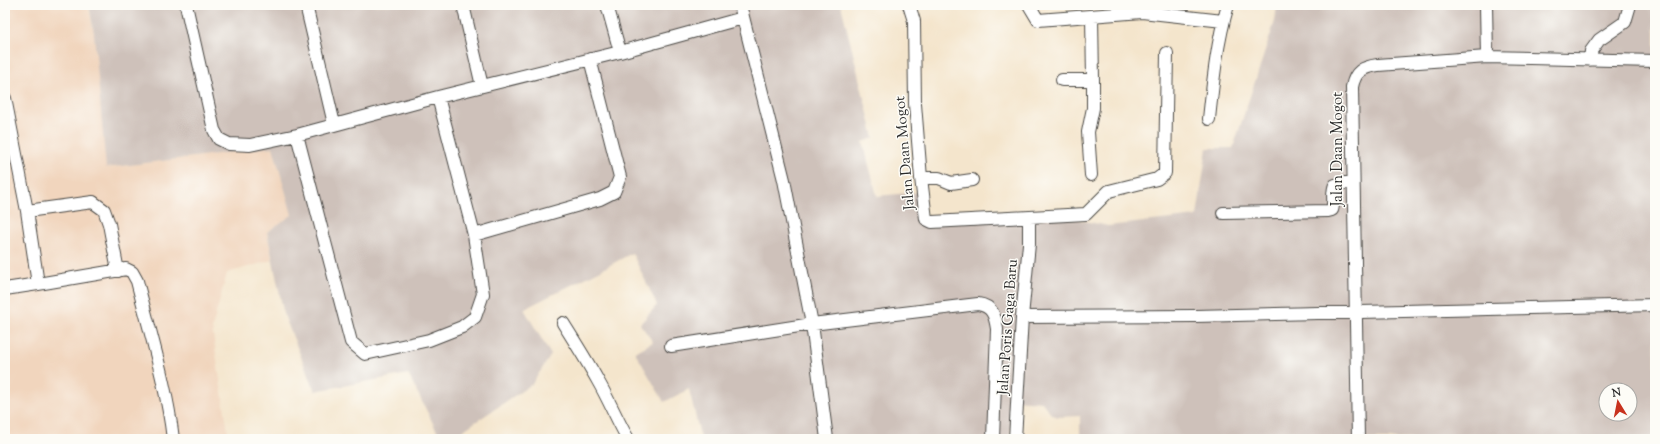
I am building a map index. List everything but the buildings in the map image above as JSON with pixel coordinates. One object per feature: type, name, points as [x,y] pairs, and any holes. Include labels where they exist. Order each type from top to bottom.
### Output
[{"type":"street","points":[[186,5],[214,130],[219,139],[229,144],[250,145],[297,135],[438,97],[620,52],[743,18]]},
{"type":"street","points":[[306,5],[334,124]]},
{"type":"street","points":[[463,5],[482,86]]},
{"type":"street","points":[[606,5],[620,52]]},
{"type":"street","points":[[740,5],[784,180],[812,324],[827,439]]},
{"type":"street","name":"Jalan Daan Mogot","points":[[909,5],[914,21],[915,104],[920,178],[926,219],[932,222],[1030,218]]},
{"type":"street","points":[[1029,5],[1038,20],[1092,16],[1142,9],[1223,21]]},
{"type":"street","points":[[1209,119],[1223,21],[1228,5]]},
{"type":"street","points":[[1486,5],[1487,57]]},
{"type":"street","points":[[1590,60],[1591,51],[1599,40],[1625,22],[1630,5]]},
{"type":"street","points":[[1091,175],[1088,132],[1094,108],[1092,16]]},
{"type":"street","points":[[1030,218],[1086,214],[1108,191],[1157,179],[1165,173],[1167,53]]},
{"type":"street","name":"Jalan Daan Mogot","points":[[1358,439],[1354,311],[1352,87],[1355,75],[1360,70],[1378,65],[1487,57],[1655,61]]},
{"type":"street","points":[[474,235],[600,199],[614,192],[620,177],[590,59]]},
{"type":"street","points":[[1062,80],[1093,80]]},
{"type":"street","points":[[297,135],[351,342],[365,354],[429,340],[462,327],[474,317],[483,294],[474,235],[438,97]]},
{"type":"street","points":[[5,98],[27,211],[38,284]]},
{"type":"street","points":[[920,178],[939,178],[951,183],[972,180]]},
{"type":"street","points":[[1223,213],[1328,211],[1332,210],[1333,207],[1333,190],[1335,185],[1353,181]]},
{"type":"street","points":[[27,211],[93,202],[104,210],[109,224],[118,271]]},
{"type":"street","name":"Jalan Poris Gaga Baru","points":[[1015,439],[1022,317],[1030,218]]},
{"type":"street","points":[[5,289],[129,270],[137,281],[171,418],[173,439]]},
{"type":"street","points":[[671,346],[812,324],[978,304],[986,305],[993,311],[997,328],[993,439]]},
{"type":"street","points":[[1022,317],[1195,316],[1655,305]]},
{"type":"street","points":[[563,323],[581,350],[599,382],[618,422],[628,439]]},
{"type":"shaded area","points":[[5,5],[88,5],[94,34],[107,168],[273,147],[292,215],[267,232],[272,260],[227,273],[212,328],[229,439],[5,439]]},
{"type":"shaded area","points":[[89,5],[841,5],[874,138],[863,142],[877,196],[920,192],[922,222],[1066,217],[1108,226],[1197,216],[1207,148],[1233,148],[1275,21],[1277,5],[1655,5],[1655,439],[1080,439],[1080,416],[1058,417],[1051,414],[1042,402],[1013,400],[1010,439],[701,439],[689,389],[664,402],[635,352],[653,342],[640,324],[657,305],[632,253],[524,309],[551,355],[532,384],[450,439],[441,439],[408,374],[315,391],[284,315],[267,232],[292,215],[273,147],[106,168],[94,34]]}]
